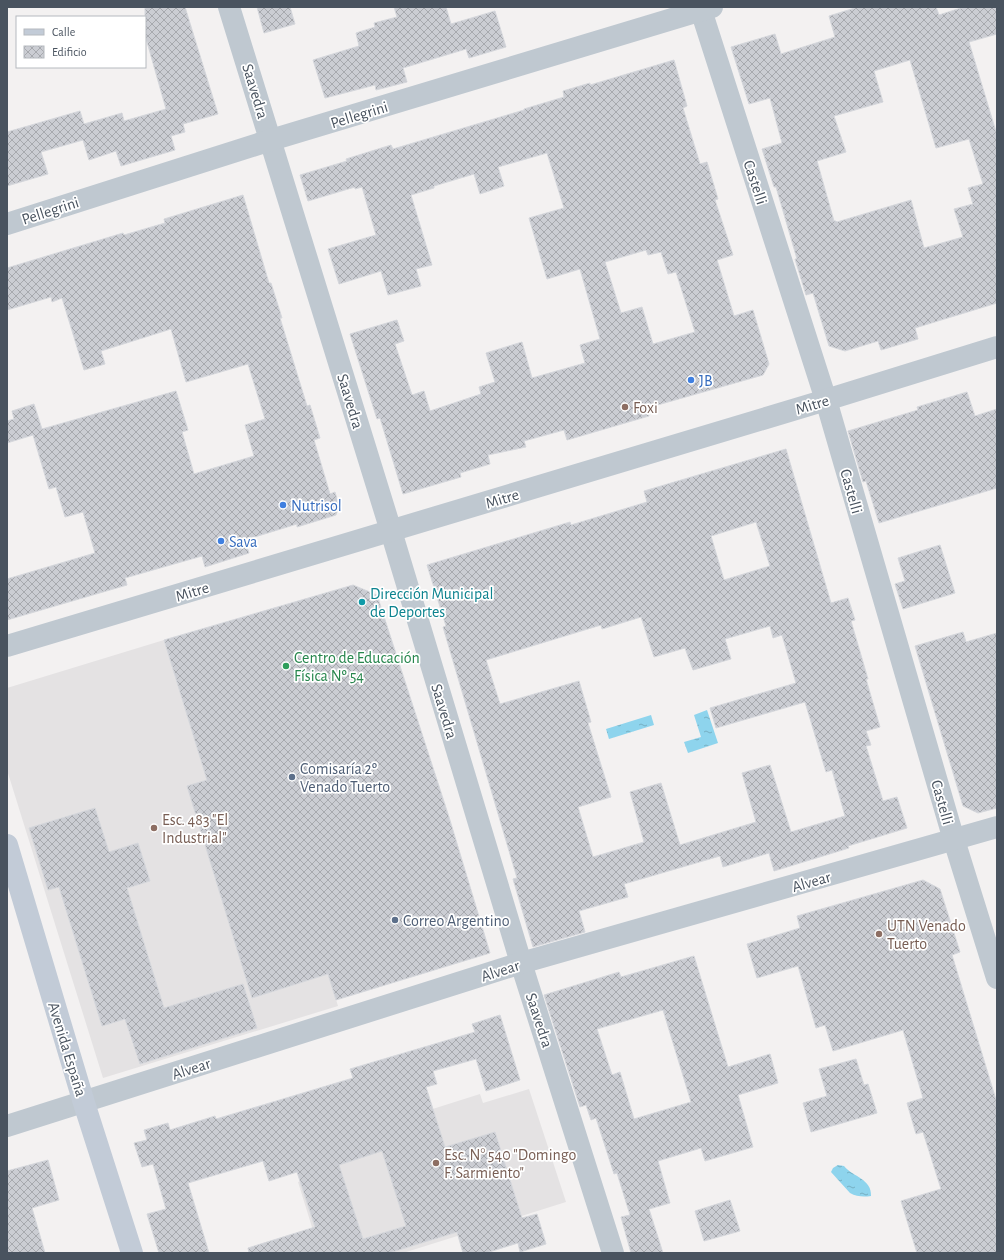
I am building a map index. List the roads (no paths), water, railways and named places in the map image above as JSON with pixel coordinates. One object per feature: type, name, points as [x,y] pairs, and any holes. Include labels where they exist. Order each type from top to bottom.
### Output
[{"type":"main road","name":"Avenida España","points":[[7,845],[84,1102],[132,1253]]},
{"type":"street","name":"Saavedra","points":[[230,7],[391,531],[521,963],[613,1253]]},
{"type":"street","name":"Pellegrini","points":[[7,224],[271,140],[705,8]]},
{"type":"street","name":"Castelli","points":[[705,8],[826,400],[954,840],[997,978]]},
{"type":"street","name":"Mitre","points":[[7,646],[826,400],[997,347]]},
{"type":"street","name":"Alvear","points":[[7,1126],[521,963],[997,827]]},
{"type":"water","points":[[707,710],[718,743],[688,753],[684,742],[701,737],[694,715]]},
{"type":"water","points":[[651,715],[654,725],[609,739],[606,729]]},
{"type":"water","points":[[838,1165],[844,1166],[865,1182],[870,1190],[871,1196],[866,1197],[850,1193],[831,1172],[833,1168]]},
{"type":"place","name":"JB","points":[[691,380]]},
{"type":"place","name":"Foxi","points":[[625,407]]},
{"type":"place","name":"Nutrisol","points":[[283,505]]},
{"type":"place","name":"Sava","points":[[221,541]]},
{"type":"place","name":"Dirección Municipal de Deportes","points":[[362,602]]},
{"type":"place","name":"Centro de Educación Física Nº 54","points":[[286,666]]},
{"type":"place","name":"Comisaría 2º Venado Tuerto","points":[[292,777]]},
{"type":"place","name":"Esc. 483 \"El Industrial\"","points":[[154,828]]},
{"type":"place","name":"Correo Argentino","points":[[395,920]]},
{"type":"place","name":"UTN Venado Tuerto","points":[[879,934]]},
{"type":"place","name":"Esc. N° 540 \"Domingo F. Sarmiento\"","points":[[436,1163]]}]
